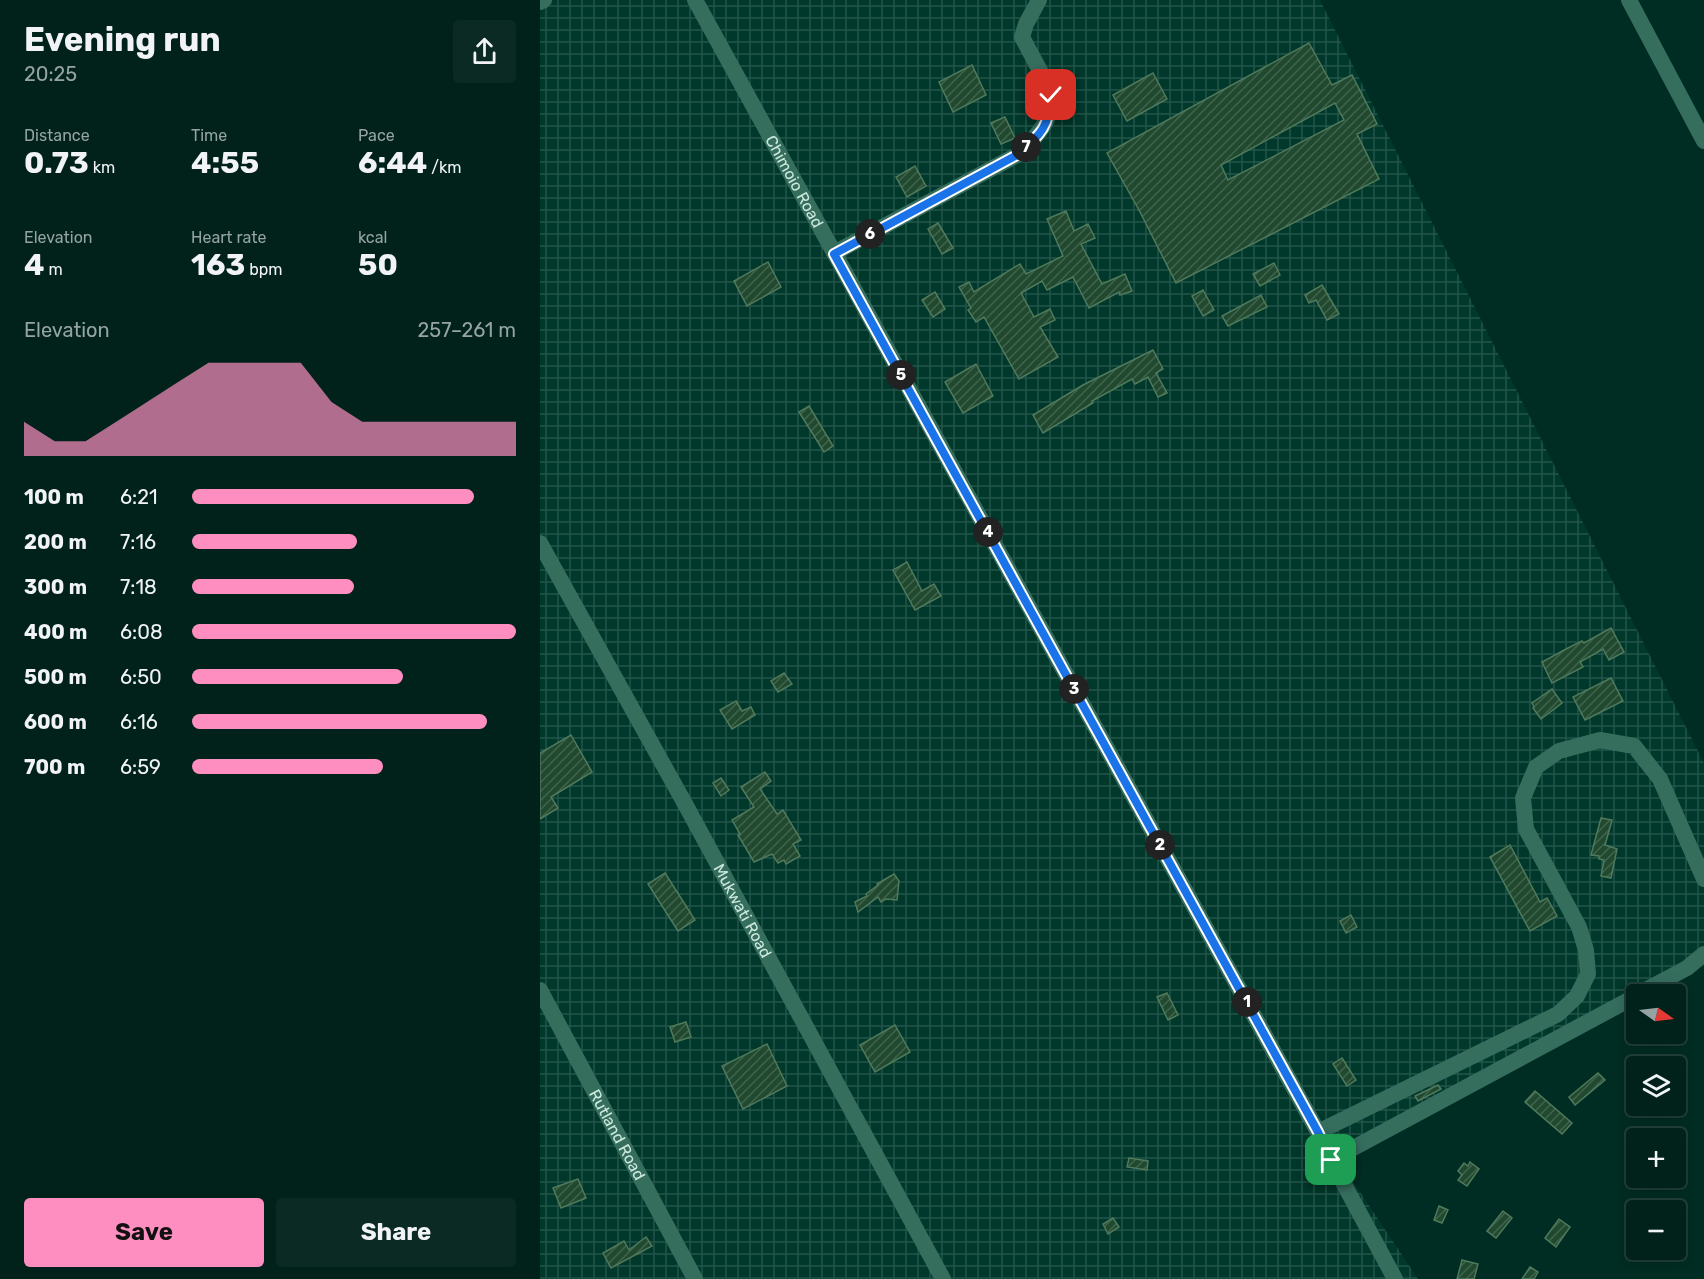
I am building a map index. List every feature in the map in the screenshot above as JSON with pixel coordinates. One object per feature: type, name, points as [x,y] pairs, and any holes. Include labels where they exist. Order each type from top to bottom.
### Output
[{"type":"street","name":"Chimoio Road","points":[[695,0],[1318,1132],[1395,1279]]},
{"type":"street","points":[[834,254],[1017,155],[1037,137],[1050,116],[1051,95],[1022,37],[1039,0]]},
{"type":"street","points":[[1629,0],[1704,141]]},
{"type":"street","name":"Mukwati Road","points":[[540,543],[943,1279]]},
{"type":"street","points":[[1318,1132],[1558,1014],[1577,996],[1588,974],[1586,950],[1579,927],[1526,829],[1523,798],[1536,767],[1558,752],[1600,740],[1635,746],[1660,779],[1704,879]]},
{"type":"street","points":[[1657,984],[1687,968],[1704,954]]},
{"type":"street","name":"Rutland Road","points":[[540,990],[695,1279]]},
{"type":"street","points":[[1331,1160],[1626,1001]]},
{"type":"shaded area","points":[[540,0],[1320,0],[1704,763],[1704,965],[1667,984],[1626,984],[1626,1005],[1336,1156],[1418,1279],[540,1279]]},
{"type":"building","points":[[1309,43],[1332,85],[1352,75],[1377,124],[1357,134],[1379,179],[1176,283],[1107,153]],"holes":[[[1335,103],[1344,120],[1228,180],[1221,165]]]},
{"type":"building","points":[[972,65],[986,95],[953,112],[939,82]]},
{"type":"building","points":[[1153,73],[1167,99],[1127,121],[1113,95]]},
{"type":"building","points":[[1005,117],[1015,138],[1001,144],[991,123]]},
{"type":"building","points":[[915,166],[926,186],[907,197],[896,177]]},
{"type":"building","points":[[1066,211],[1074,231],[1088,224],[1095,238],[1081,244],[1102,284],[1125,274],[1132,291],[1120,295],[1119,292],[1089,308],[1073,277],[1047,290],[1042,281],[1021,293],[1034,317],[1050,309],[1055,320],[1040,327],[1058,357],[1019,379],[984,317],[976,322],[968,310],[971,308],[959,287],[969,282],[974,292],[1020,264],[1026,274],[1063,256],[1047,219]]},
{"type":"building","points":[[938,223],[953,248],[942,254],[928,229]]},
{"type":"building","points":[[768,262],[781,287],[747,306],[734,281]]},
{"type":"building","points":[[1274,263],[1280,275],[1260,286],[1253,274]]},
{"type":"building","points":[[1322,285],[1339,314],[1327,320],[1316,300],[1309,303],[1305,295]]},
{"type":"building","points":[[1203,290],[1214,310],[1203,316],[1192,296]]},
{"type":"building","points":[[935,292],[945,309],[933,317],[922,300]]},
{"type":"building","points":[[1261,295],[1267,307],[1228,326],[1222,316]]},
{"type":"building","points":[[1153,350],[1163,369],[1156,373],[1167,393],[1158,397],[1148,377],[1135,384],[1132,379],[1092,401],[1093,403],[1043,433],[1033,415],[1083,385]]},
{"type":"building","points":[[976,364],[993,396],[963,413],[945,382]]},
{"type":"building","points":[[809,406],[833,446],[824,452],[799,412]]},
{"type":"building","points":[[907,562],[922,591],[934,584],[941,596],[915,610],[893,570]]},
{"type":"building","points":[[1611,628],[1624,652],[1609,660],[1603,649],[1580,662],[1583,667],[1552,683],[1542,662]]},
{"type":"building","points":[[784,673],[792,684],[778,692],[771,681]]},
{"type":"building","points":[[1611,678],[1623,701],[1585,720],[1573,697]]},
{"type":"building","points":[[1552,689],[1562,703],[1541,719],[1532,703]]},
{"type":"building","points":[[736,701],[742,711],[751,707],[755,715],[732,729],[720,710]]},
{"type":"building","points":[[571,735],[592,772],[551,797],[558,808],[540,819],[540,753]]},
{"type":"building","points":[[765,772],[771,781],[760,789],[777,814],[783,810],[801,840],[793,844],[800,856],[786,864],[784,860],[778,863],[772,854],[754,862],[732,820],[754,807],[741,787]]},
{"type":"building","points":[[721,778],[729,790],[721,796],[713,783]]},
{"type":"building","points":[[1601,818],[1612,820],[1605,845],[1617,849],[1611,878],[1601,876],[1604,860],[1599,859],[1599,856],[1591,855]]},
{"type":"building","points":[[1510,845],[1540,902],[1547,898],[1557,916],[1530,931],[1490,857]]},
{"type":"building","points":[[665,873],[695,920],[678,931],[648,884]]},
{"type":"building","points":[[894,874],[899,881],[897,900],[886,899],[881,902],[878,897],[858,912],[855,902],[867,896],[866,894],[877,884]]},
{"type":"building","points":[[1351,915],[1357,927],[1346,933],[1340,921]]},
{"type":"building","points":[[1167,993],[1178,1015],[1168,1020],[1157,997]]},
{"type":"building","points":[[686,1022],[691,1037],[675,1042],[670,1027]]},
{"type":"building","points":[[895,1025],[910,1052],[875,1072],[860,1045]]},
{"type":"building","points":[[767,1044],[787,1086],[743,1109],[722,1066]]},
{"type":"building","points":[[1342,1058],[1356,1080],[1347,1086],[1333,1064]]},
{"type":"building","points":[[1598,1073],[1605,1080],[1575,1105],[1569,1097]]},
{"type":"building","points":[[1438,1085],[1441,1089],[1418,1101],[1415,1096]]},
{"type":"building","points":[[1535,1091],[1572,1123],[1562,1134],[1525,1102]]},
{"type":"building","points":[[1129,1158],[1148,1161],[1147,1170],[1127,1167]]},
{"type":"building","points":[[1470,1162],[1479,1169],[1467,1186],[1458,1180],[1462,1175],[1458,1171],[1464,1163],[1468,1166]]},
{"type":"building","points":[[578,1179],[586,1198],[561,1208],[553,1188]]},
{"type":"building","points":[[1439,1206],[1448,1210],[1442,1223],[1434,1220]]},
{"type":"building","points":[[1503,1211],[1512,1218],[1496,1238],[1487,1231]]},
{"type":"building","points":[[1113,1218],[1119,1227],[1108,1234],[1103,1224]]},
{"type":"building","points":[[1559,1219],[1570,1227],[1556,1247],[1545,1238]]},
{"type":"building","points":[[646,1237],[652,1246],[611,1268],[603,1253],[624,1241],[629,1250]]},
{"type":"building","points":[[1462,1260],[1478,1264],[1474,1279],[1457,1279]]},
{"type":"building","points":[[1530,1267],[1538,1272],[1534,1279],[1522,1279]]},
{"type":"route","points":[[1051,95],[1050,116],[1037,137],[1017,155],[834,254],[1318,1132],[1331,1160]]}]
